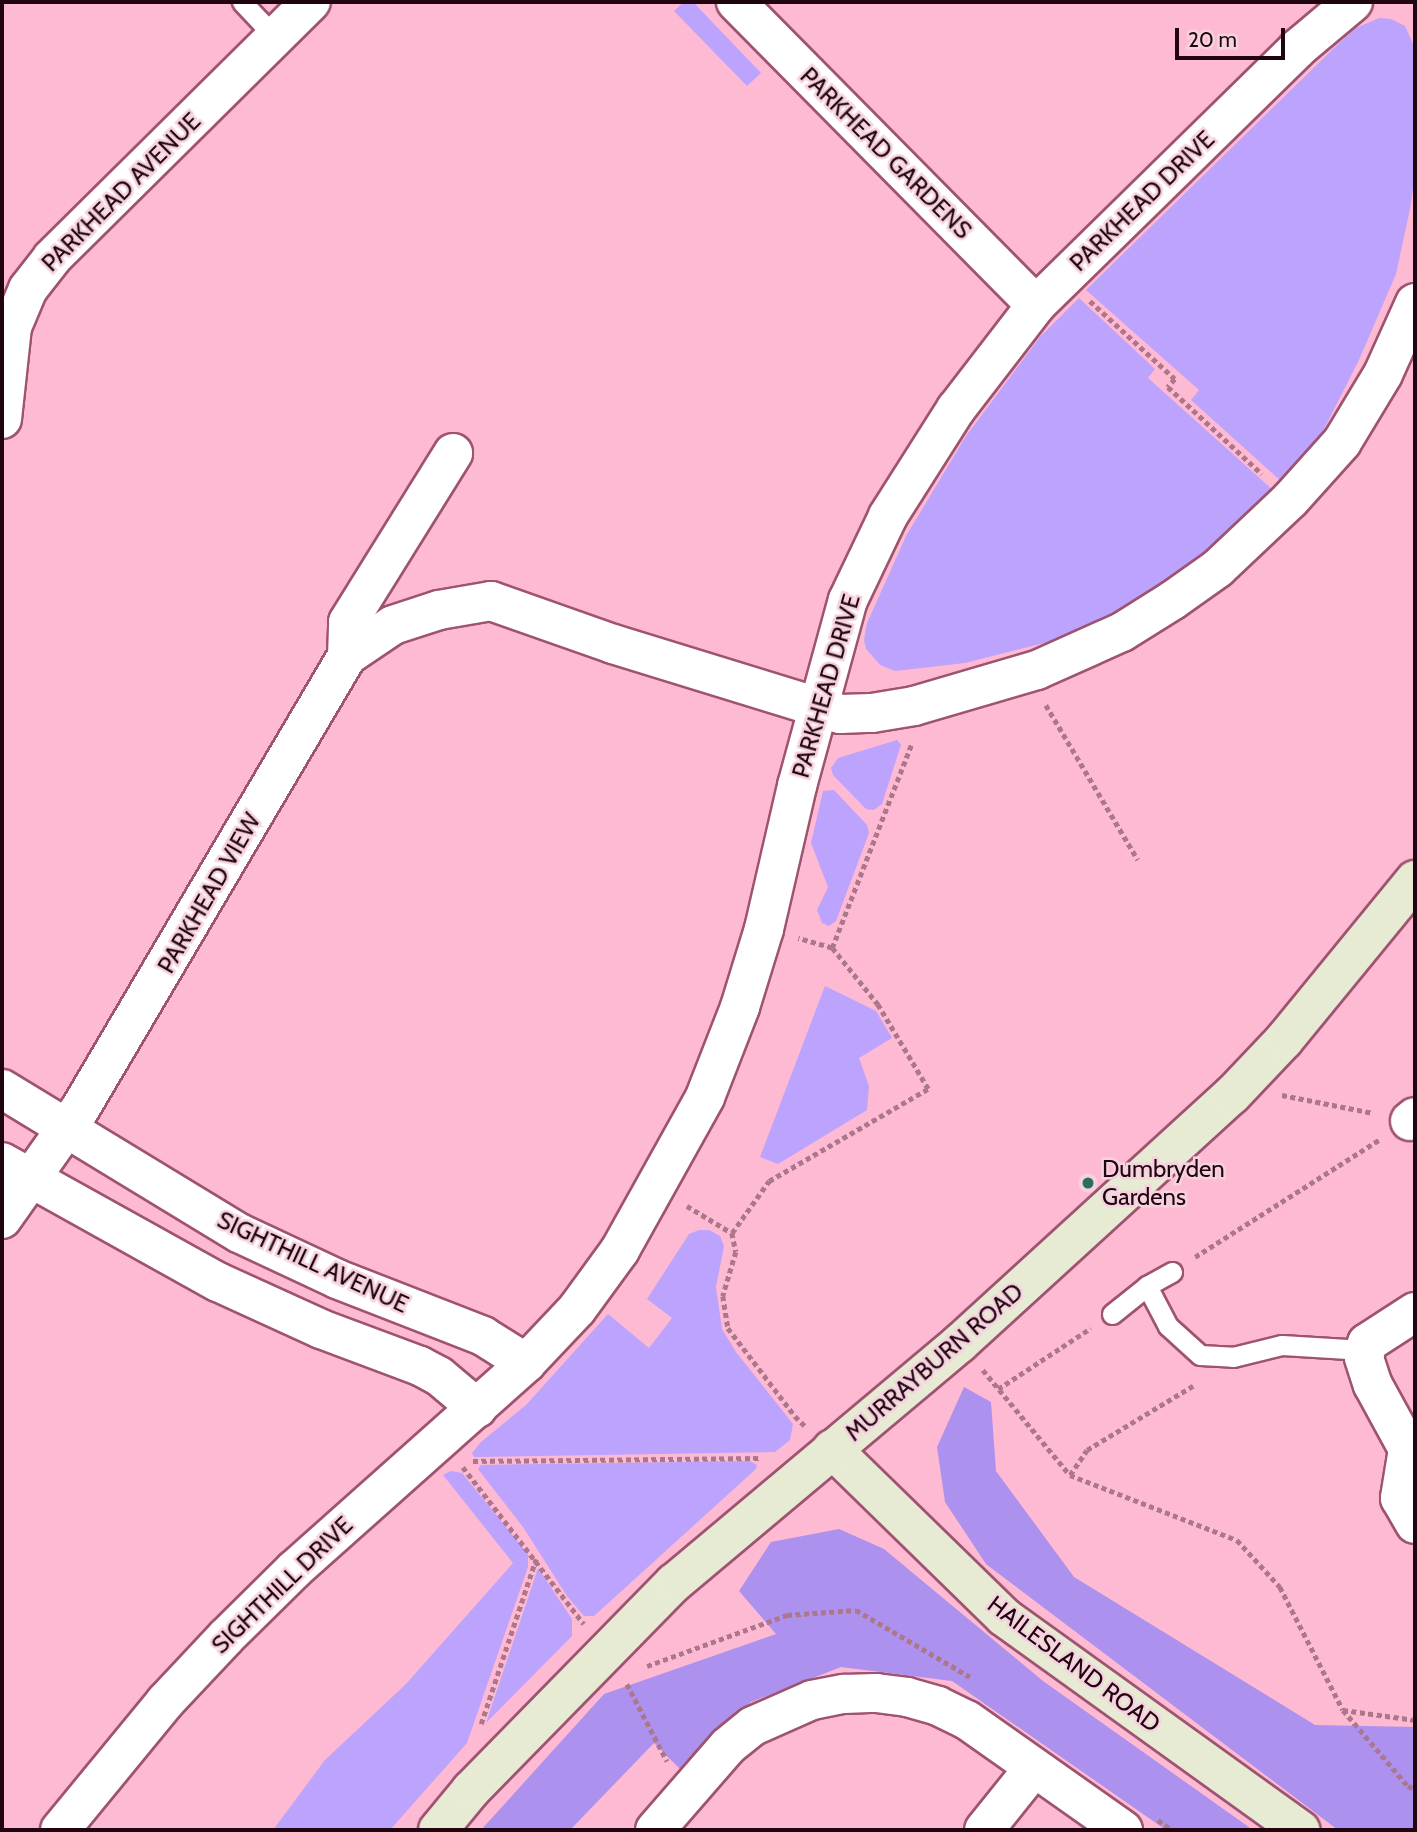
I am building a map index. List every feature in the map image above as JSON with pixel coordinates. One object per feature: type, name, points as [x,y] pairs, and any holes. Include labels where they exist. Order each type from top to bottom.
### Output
[{"type":"street","name":"PARKHEAD AVENUE","points":[[2,419],[7,326],[27,289],[52,258],[311,2]]},
{"type":"street","name":"PARKHEAD GARDENS","points":[[736,2],[1036,305]]},
{"type":"street","name":"PARKHEAD DRIVE","points":[[526,1363],[584,1299],[620,1250],[657,1188],[705,1097],[740,1007],[764,929],[797,786],[848,600],[888,516],[956,409],[1036,305],[1297,49],[1353,2]]},
{"type":"street","name":"PARKHEAD VIEW","points":[[68,1128],[225,868],[318,701],[347,656],[393,625],[439,610],[491,601],[613,644],[840,714],[873,713],[914,706],[1037,670],[1122,632],[1174,600],[1218,568],[1290,500],[1342,442],[1383,373],[1415,303]]},
{"type":"street","points":[[347,656],[348,622],[453,453]]},
{"type":"street","name":"MURRAYBURN ROAD","points":[[438,1830],[471,1790],[613,1663],[674,1583],[960,1343],[1240,1087],[1284,1040],[1415,880]]},
{"type":"street","name":"SIGHTHILL AVENUE","points":[[2,1089],[239,1233],[337,1279],[483,1336],[526,1363]]},
{"type":"street","points":[[2,1219],[16,1171],[68,1128]]},
{"type":"street","points":[[16,1171],[218,1282],[321,1329],[420,1366],[439,1376],[477,1408]]},
{"type":"street","points":[[1415,1312],[1377,1334],[1364,1350],[1366,1371],[1408,1449],[1400,1498],[1415,1524]]},
{"type":"street","name":"SIGHTHILL DRIVE","points":[[60,1830],[165,1702],[226,1637],[305,1559],[526,1363]]},
{"type":"street","name":"HAILESLAND ROAD","points":[[832,1449],[1004,1617],[1300,1830]]},
{"type":"street","points":[[655,1830],[728,1746],[753,1726],[812,1700],[844,1694],[897,1696],[938,1706],[967,1720],[1032,1769],[1137,1822]]},
{"type":"street","points":[[984,1830],[1032,1769]]},
{"type":"lane","points":[[242,2],[275,37]]},
{"type":"lane","points":[[1112,1314],[1147,1286],[1172,1272]]},
{"type":"lane","points":[[1147,1286],[1168,1325],[1200,1355],[1216,1358],[1282,1345],[1364,1350]]},
{"type":"path","points":[[1063,277],[1175,379],[1168,387],[1290,500]]},
{"type":"path","points":[[1037,670],[1042,698],[1138,860]]},
{"type":"path","points":[[832,948],[910,752],[914,706]]},
{"type":"path","points":[[732,1233],[769,1181],[928,1089],[878,1005],[832,948],[764,929]]},
{"type":"path","points":[[1240,1087],[1413,1119]]},
{"type":"path","points":[[1172,1272],[1413,1119]]},
{"type":"path","points":[[657,1188],[732,1233],[736,1252],[723,1296],[728,1328],[795,1416],[832,1449]]},
{"type":"path","points":[[998,1389],[1112,1314]]},
{"type":"path","points":[[1070,1475],[1087,1450],[1196,1384],[1216,1358]]},
{"type":"path","points":[[993,1382],[1070,1475],[1237,1540],[1280,1587],[1343,1710],[1408,1786],[1415,1789]]},
{"type":"path","points":[[684,1794],[613,1663],[536,1558],[458,1461],[766,1458]]},
{"type":"path","points":[[471,1790],[476,1737],[536,1558]]},
{"type":"path","points":[[613,1663],[787,1615],[856,1610],[957,1667],[978,1683]]},
{"type":"path","points":[[1343,1710],[1415,1720]]},
{"type":"path","points":[[1137,1822],[1172,1830]]},
{"type":"shaded area","points":[[684,2],[693,2],[761,73],[747,86],[674,11]]},
{"type":"shaded area","points":[[1379,18],[1391,19],[1405,26],[1415,48],[1415,175],[1410,209],[1396,274],[1359,360],[1321,435],[1283,483],[1191,400],[1199,390],[1086,290],[1336,46],[1356,28]]},
{"type":"shaded area","points":[[1079,298],[1155,369],[1148,378],[1275,492],[1186,571],[1110,615],[1048,642],[965,663],[895,671],[880,665],[866,649],[864,640],[867,623],[906,536],[966,436],[1040,337]]},
{"type":"shaded area","points":[[897,740],[901,745],[882,804],[874,810],[866,809],[833,775],[831,768],[838,758]]},
{"type":"shaded area","points":[[834,790],[867,825],[869,833],[836,921],[829,926],[822,923],[817,910],[828,887],[811,843],[823,791]]},
{"type":"shaded area","points":[[825,986],[876,1011],[892,1038],[859,1058],[869,1086],[867,1110],[778,1164],[760,1157]]},
{"type":"shaded area","points":[[709,1230],[720,1236],[724,1246],[716,1287],[722,1329],[736,1352],[793,1424],[790,1440],[775,1452],[474,1457],[472,1453],[481,1442],[526,1405],[608,1314],[649,1348],[672,1318],[647,1299],[689,1234]]},
{"type":"shaded area","points":[[964,1387],[991,1402],[996,1471],[1074,1577],[1315,1725],[1415,1727],[1415,1830],[1338,1830],[986,1564],[945,1502],[937,1447]]},
{"type":"shaded area","points":[[750,1461],[757,1465],[756,1469],[594,1616],[584,1616],[567,1596],[523,1527],[478,1469],[481,1465]]},
{"type":"shaded area","points":[[451,1471],[462,1473],[528,1554],[528,1567],[467,1743],[390,1830],[273,1830],[325,1760],[406,1684],[513,1563],[443,1475]]},
{"type":"shaded area","points":[[839,1529],[884,1549],[1043,1681],[1253,1830],[1166,1830],[952,1681],[841,1667],[751,1702],[682,1771],[654,1743],[570,1830],[481,1830],[604,1694],[776,1634],[739,1591],[771,1542]]},
{"type":"shaded area","points":[[538,1568],[572,1619],[572,1636],[486,1723]]},
{"type":"place","name":"Dumbryden Gardens","points":[[1088,1183]]}]
